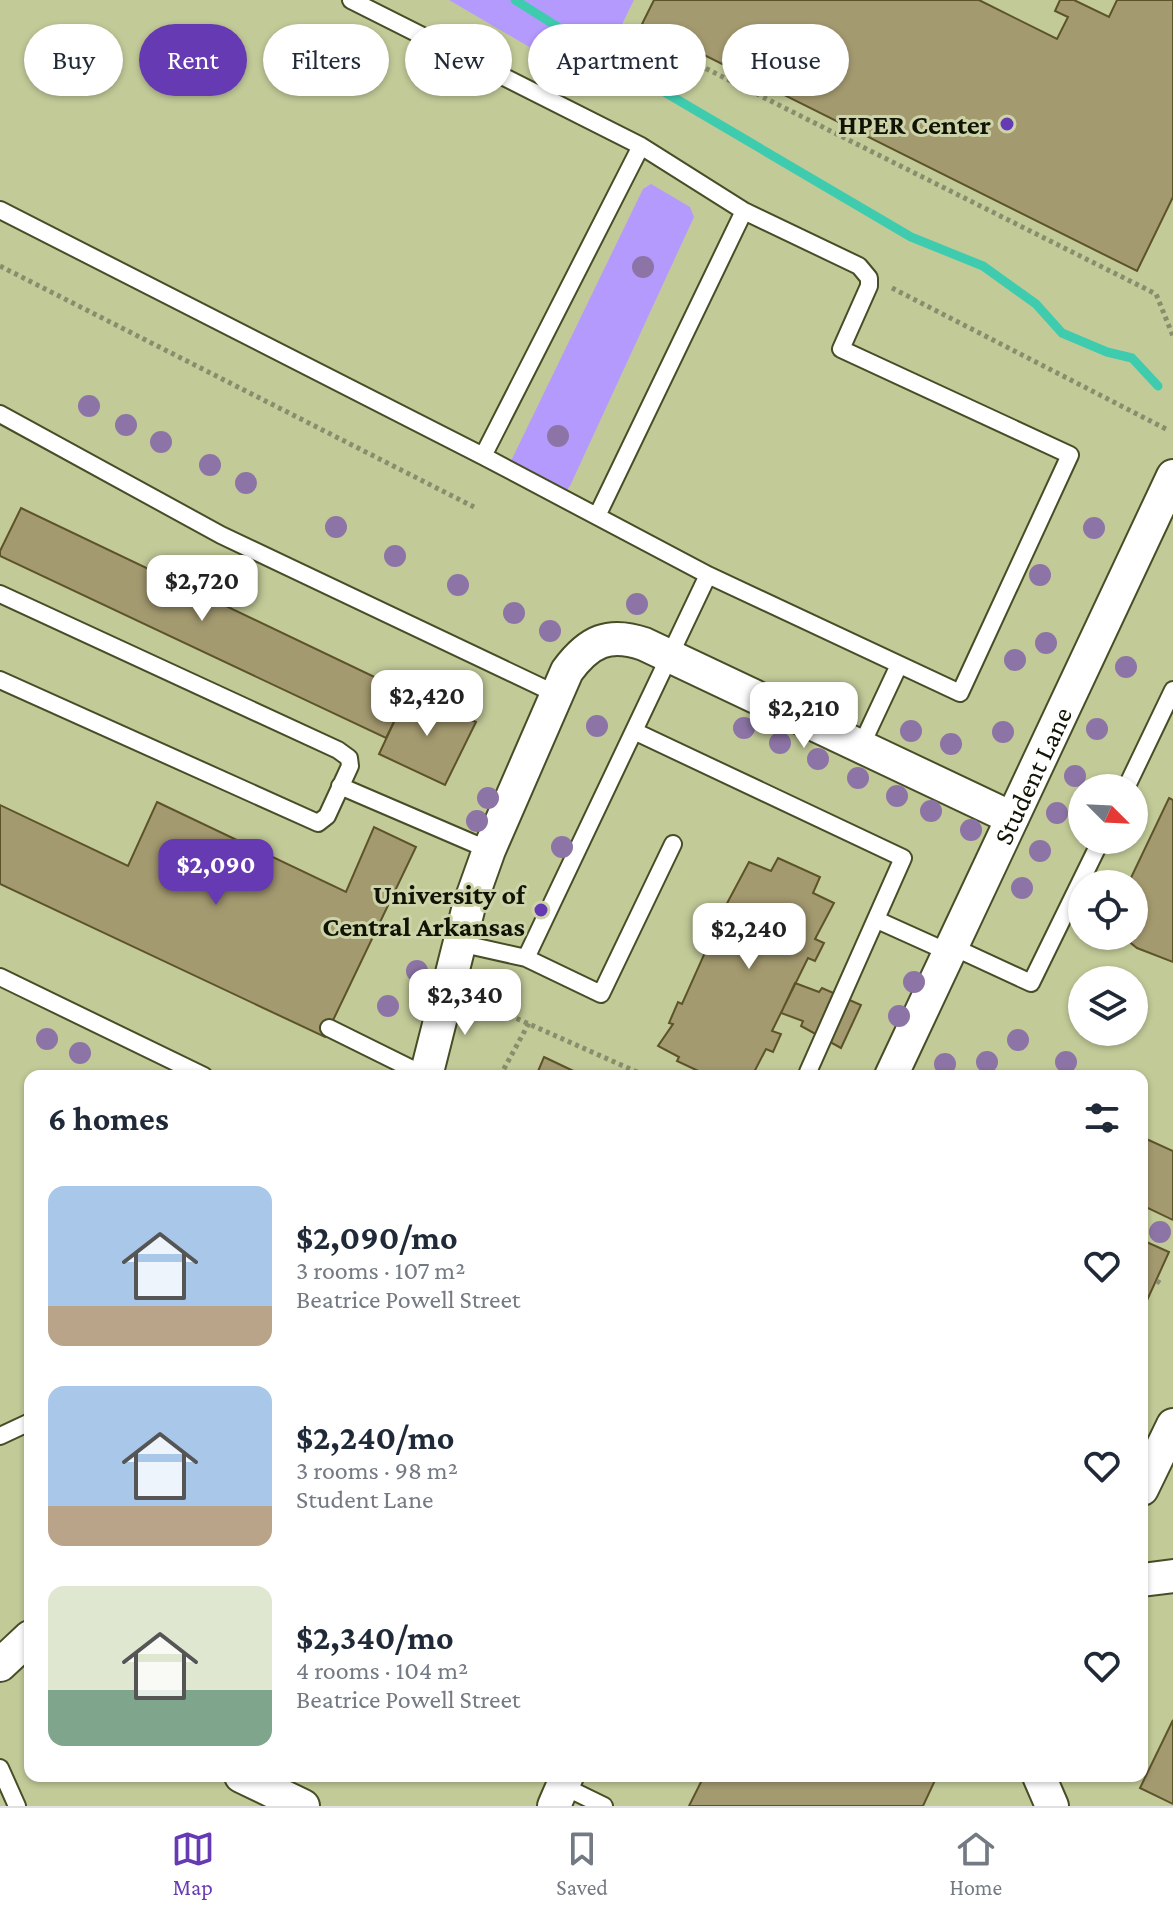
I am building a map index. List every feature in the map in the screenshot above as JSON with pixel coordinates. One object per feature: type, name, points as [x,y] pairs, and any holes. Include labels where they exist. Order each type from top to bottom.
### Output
[{"type":"street","name":"Student Lane","points":[[894,1070],[1173,476]]},
{"type":"street","points":[[427,1070],[469,906],[489,850],[556,694],[577,658],[600,642],[627,639],[670,656],[1012,818]]},
{"type":"street","points":[[1148,1478],[1172,1432]]},
{"type":"street","points":[[1148,1579],[1173,1576]]},
{"type":"street","points":[[253,1782],[303,1806]]},
{"type":"street","points":[[1042,1782],[1052,1806]]},
{"type":"lane","points":[[0,210],[483,456],[708,575],[960,693],[1070,455],[841,349],[869,286],[865,272],[859,266],[744,211],[641,146],[351,0]]},
{"type":"lane","points":[[483,456],[641,146]]},
{"type":"lane","points":[[597,516],[744,211]]},
{"type":"lane","points":[[0,414],[221,535],[556,694]]},
{"type":"lane","points":[[526,958],[708,575]]},
{"type":"lane","points":[[0,594],[343,753],[350,763],[325,820],[313,822],[0,680]]},
{"type":"lane","points":[[861,746],[899,665]]},
{"type":"lane","points":[[1133,774],[1173,690]]},
{"type":"lane","points":[[636,732],[903,858],[809,1070]]},
{"type":"lane","points":[[340,786],[489,850]]},
{"type":"lane","points":[[459,943],[526,958],[601,994],[673,844]]},
{"type":"lane","points":[[877,920],[1031,983],[1094,854]]},
{"type":"lane","points":[[0,977],[192,1070]]},
{"type":"lane","points":[[329,1028],[414,1070]]},
{"type":"lane","points":[[0,1436],[24,1425]]},
{"type":"lane","points":[[0,1768],[17,1806]]},
{"type":"lane","points":[[561,1789],[604,1806]]},
{"type":"path","points":[[706,69],[1156,294],[1173,336]]},
{"type":"path","points":[[0,266],[474,507]]},
{"type":"path","points":[[892,288],[1168,430]]},
{"type":"path","points":[[502,1012],[633,1070]]},
{"type":"path","points":[[503,1070],[529,1023]]},
{"type":"shaded area","name":"University of Central Arkansas","points":[[0,0],[1173,0],[1173,1806],[0,1806]]},
{"type":"shaded area","points":[[449,0],[634,0],[622,24],[528,24],[528,46],[512,37],[512,24],[490,24]]},
{"type":"shaded area","points":[[651,184],[690,207],[694,217],[566,491],[510,463],[643,189]]},
{"type":"building","name":"HPER Center","points":[[654,0],[979,0],[1057,39],[1068,17],[1055,11],[1060,0],[1074,0],[1109,17],[1117,0],[1173,0],[1173,197],[1137,271],[786,96],[849,96],[849,24],[722,24],[722,64],[706,56],[706,24],[642,24]]},
{"type":"building","points":[[21,508],[408,693],[386,738],[0,556]]},
{"type":"building","points":[[409,690],[476,722],[445,785],[379,754]]},
{"type":"building","points":[[1169,798],[1173,800],[1173,962],[1142,950],[1148,950],[1148,870],[1135,870],[1142,854],[1148,854],[1148,842]]},
{"type":"building","points":[[157,802],[346,892],[374,827],[416,847],[325,1037],[0,884],[0,805],[128,866]]},
{"type":"building","points":[[778,858],[820,877],[813,893],[834,903],[815,939],[824,943],[815,961],[808,958],[772,1031],[781,1034],[773,1052],[766,1049],[755,1070],[696,1070],[677,1061],[679,1057],[658,1046],[673,1024],[669,1023],[678,1002],[682,1004],[716,928],[712,926],[721,907],[724,909],[749,862],[771,871]]},
{"type":"building","points":[[795,983],[819,992],[822,988],[861,1005],[841,1048],[801,1026],[803,1021],[781,1013]]},
{"type":"building","points":[[544,1057],[571,1070],[539,1070]]},
{"type":"building","points":[[1148,1140],[1173,1151],[1173,1220],[1148,1208]]},
{"type":"building","points":[[1148,1243],[1169,1252],[1148,1298]]},
{"type":"building","points":[[1173,1720],[1173,1804],[1140,1788],[1143,1782],[1148,1782],[1148,1772]]},
{"type":"building","points":[[701,1782],[934,1782],[923,1806],[689,1806]]},
{"type":"waterway","points":[[515,0],[615,63],[911,237],[983,266],[1036,304],[1062,333],[1107,352],[1132,358],[1158,386]]},
{"type":"place","name":"HPER Center","points":[[1007,124]]},
{"type":"place","name":"University of Central Arkansas","points":[[541,910]]}]
